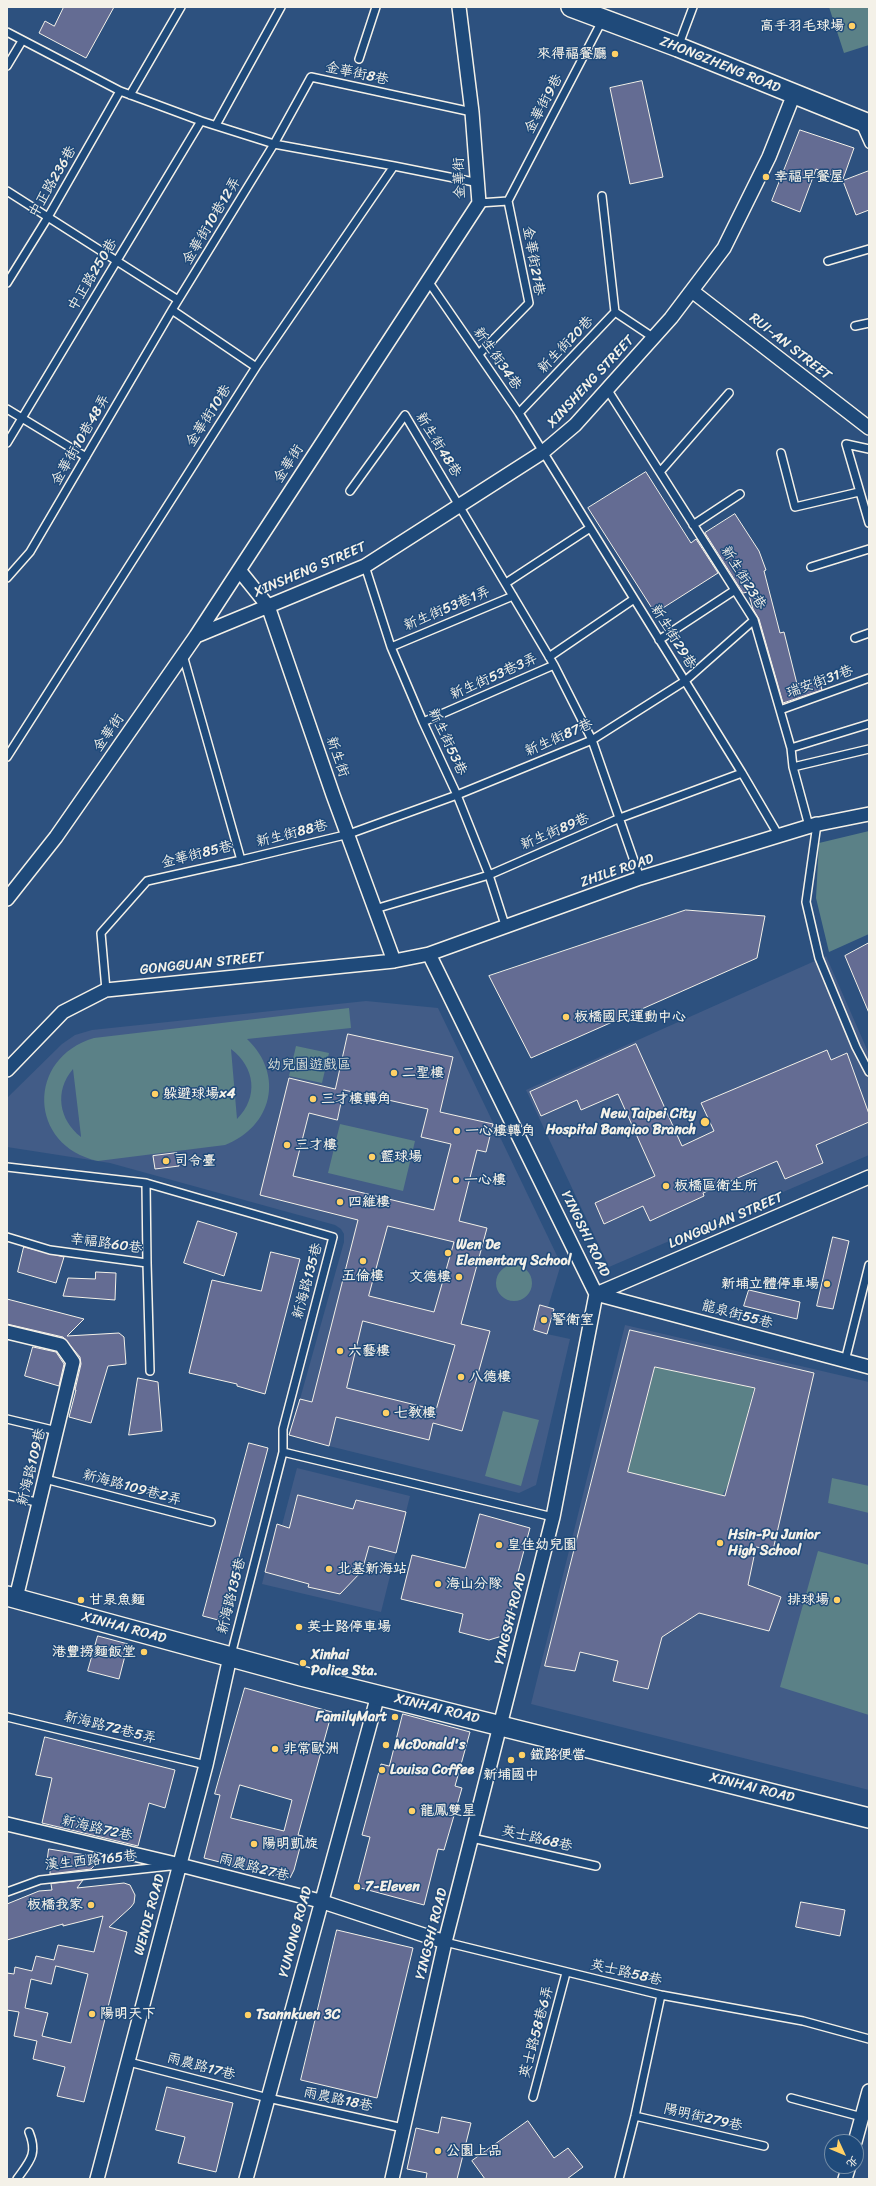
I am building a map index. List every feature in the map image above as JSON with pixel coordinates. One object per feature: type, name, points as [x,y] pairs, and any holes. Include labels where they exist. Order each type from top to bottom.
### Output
[{"type":"street","name":"金華街","points":[[7,899],[56,837],[196,636],[478,203],[478,183],[472,112],[459,7]]},
{"type":"street","name":"ZHONGZHENG ROAD","points":[[577,8],[863,122]]},
{"type":"street","name":"XINSHENG STREET","points":[[196,636],[365,566],[543,452],[575,426],[654,338],[724,248],[769,157],[794,94]]},
{"type":"street","name":"RUI-AN STREET","points":[[692,291],[869,428]]},
{"type":"street","name":"新生街","points":[[239,570],[268,606],[331,788],[394,961]]},
{"type":"street","name":"ZHILE ROAD","points":[[429,954],[506,928],[640,878],[813,825],[869,814]]},
{"type":"street","name":"GONGGUAN STREET","points":[[7,1070],[63,1012],[106,990],[394,961],[429,954]]},
{"type":"street","name":"YINGSHI ROAD","points":[[392,2179],[445,1942],[553,1518],[596,1294],[429,954]]},
{"type":"street","name":"LONGQUAN STREET","points":[[596,1294],[869,1177]]},
{"type":"street","name":"龍泉街55巷","points":[[596,1294],[869,1367]]},
{"type":"street","name":"新海路109巷","points":[[7,1332],[61,1345],[73,1362],[40,1503],[12,1597]]},
{"type":"street","name":"XINHAI ROAD","points":[[12,1597],[230,1657],[869,1818]]},
{"type":"street","name":"WENDE ROAD","points":[[97,2179],[206,1765],[230,1657]]},
{"type":"street","name":"YUNONG ROAD","points":[[246,2179],[320,1901],[378,1695]]},
{"type":"street","name":"新海路72巷","points":[[7,1824],[180,1865]]},
{"type":"street","name":"雨農路27巷","points":[[180,1865],[320,1901],[445,1942]]},
{"type":"street","points":[[857,2134],[869,2091]]},
{"type":"lane","points":[[130,95],[181,7]]},
{"type":"lane","points":[[216,125],[281,7]]},
{"type":"lane","points":[[359,59],[376,7]]},
{"type":"lane","points":[[678,47],[692,7]]},
{"type":"lane","name":"金華街9巷","points":[[508,201],[603,19]]},
{"type":"lane","points":[[7,32],[22,42],[120,91],[201,121],[274,144],[478,183]]},
{"type":"lane","points":[[7,66],[22,42]]},
{"type":"lane","name":"金華街8巷","points":[[274,144],[311,77],[472,112]]},
{"type":"lane","name":"中正路236巷","points":[[7,284],[48,217],[120,91]]},
{"type":"lane","name":"中正路250巷","points":[[7,442],[201,121]]},
{"type":"lane","points":[[863,122],[869,144]]},
{"type":"lane","name":"金華街10巷12弄","points":[[172,310],[274,144]]},
{"type":"lane","name":"金華街10巷","points":[[7,756],[256,366],[394,166]]},
{"type":"lane","points":[[7,191],[178,300]]},
{"type":"lane","points":[[602,196],[615,312],[654,338]]},
{"type":"lane","points":[[478,203],[508,201]]},
{"type":"lane","name":"金華街21巷","points":[[479,354],[529,303],[508,201]]},
{"type":"lane","points":[[828,261],[869,249]]},
{"type":"lane","name":"新生街34巷","points":[[428,281],[519,413],[543,452]]},
{"type":"lane","points":[[172,310],[256,366]]},
{"type":"lane","name":"金華街10巷48弄","points":[[7,578],[30,552],[172,310]]},
{"type":"lane","name":"新生街20巷","points":[[519,413],[615,312]]},
{"type":"lane","points":[[855,326],[869,323]]},
{"type":"lane","name":"新生街23巷","points":[[607,389],[754,620],[791,748],[792,767],[813,825]]},
{"type":"lane","points":[[660,472],[729,393]]},
{"type":"lane","points":[[7,409],[86,457]]},
{"type":"lane","name":"新生街48巷","points":[[350,491],[405,415],[460,505]]},
{"type":"lane","points":[[869,449],[846,444],[869,523]]},
{"type":"lane","name":"新生街29巷","points":[[543,452],[742,773],[779,836]]},
{"type":"lane","points":[[781,453],[795,507],[859,492]]},
{"type":"lane","points":[[694,525],[740,494]]},
{"type":"lane","points":[[460,505],[554,665],[592,740],[640,878]]},
{"type":"lane","points":[[506,583],[590,528]]},
{"type":"lane","points":[[811,567],[869,549]]},
{"type":"lane","name":"新生街53巷","points":[[365,566],[391,647],[423,722],[457,795],[489,875],[506,928]]},
{"type":"lane","points":[[659,640],[735,590]]},
{"type":"lane","name":"新生街53巷1弄","points":[[391,647],[513,596]]},
{"type":"lane","points":[[549,657],[634,599]]},
{"type":"lane","name":"新生街87巷","points":[[349,834],[457,795],[592,740],[685,681],[754,620]]},
{"type":"lane","points":[[855,638],[869,633]]},
{"type":"lane","name":"金華街85巷","points":[[106,990],[101,933],[147,881],[241,860],[183,655]]},
{"type":"lane","name":"新生街53巷3弄","points":[[423,722],[554,665]]},
{"type":"lane","name":"瑞安街31巷","points":[[780,710],[869,678]]},
{"type":"lane","points":[[791,748],[869,724]]},
{"type":"lane","points":[[792,767],[869,749]]},
{"type":"lane","name":"新生街89巷","points":[[375,909],[489,875],[620,818],[742,773]]},
{"type":"lane","points":[[813,825],[806,902],[819,958],[856,1048],[869,1072]]},
{"type":"lane","name":"新生街88巷","points":[[241,860],[349,834]]},
{"type":"lane","name":"新海路135巷","points":[[7,1167],[146,1183],[333,1237],[283,1429],[283,1452],[230,1657]]},
{"type":"lane","name":"幸福路60巷","points":[[7,1237],[50,1250],[147,1263],[146,1183]]},
{"type":"lane","points":[[147,1263],[150,1371]]},
{"type":"lane","points":[[845,1361],[869,1265]]},
{"type":"lane","points":[[7,1419],[57,1431]]},
{"type":"lane","points":[[283,1452],[553,1518]]},
{"type":"lane","name":"新海路109巷2弄","points":[[45,1479],[212,1522]]},
{"type":"lane","points":[[7,1495],[40,1503]]},
{"type":"lane","name":"新海路72巷5弄","points":[[7,1717],[206,1765]]},
{"type":"lane","name":"英士路68巷","points":[[472,1838],[596,1866]]},
{"type":"lane","name":"漢生西路165巷","points":[[7,1892],[40,1880],[180,1865]]},
{"type":"lane","name":"英士路58巷","points":[[445,1942],[566,1973],[661,1995],[803,2021],[869,2039]]},
{"type":"lane","name":"英士路58巷6弄","points":[[533,2097],[566,1973]]},
{"type":"lane","points":[[619,2179],[635,2116],[661,1995]]},
{"type":"lane","name":"雨農路17巷","points":[[128,2062],[268,2098]]},
{"type":"lane","name":"雨農路18巷","points":[[268,2098],[404,2128]]},
{"type":"lane","points":[[791,2098],[862,2117]]},
{"type":"lane","name":"陽明街279巷","points":[[635,2116],[764,2146]]},
{"type":"lane","points":[[17,2179],[33,2156],[33,2142],[29,2132]]},
{"type":"shaded area","name":"New Taipei City Hospital Banqiao Branch","points":[[826,956],[869,1054],[869,1155],[609,1267],[526,1090]]},
{"type":"shaded area","name":"Wen De Elementary School","points":[[366,1001],[438,1008],[561,1264],[548,1307],[554,1309],[547,1334],[570,1339],[536,1485],[519,1493],[329,1446],[336,1419],[328,1406],[300,1399],[344,1242],[344,1234],[341,1229],[335,1225],[110,1163],[7,1147],[7,1098],[62,1044],[75,1035],[92,1030]]},
{"type":"shaded area","name":"Hsin-Pu Junior High School","points":[[625,1325],[869,1382],[869,1790],[531,1704]]},
{"type":"shaded area","points":[[297,1468],[410,1496],[381,1612],[262,1584],[277,1524],[282,1525]]},
{"type":"green space","name":"高手羽毛球場","points":[[829,7],[869,7],[869,45],[844,53]]},
{"type":"green space","points":[[869,831],[869,934],[829,952],[816,898],[819,843]]},
{"type":"green space","points":[[349,1008],[351,1028],[247,1039],[259,1053],[266,1068],[269,1084],[268,1099],[263,1113],[254,1126],[241,1137],[225,1145],[98,1161],[75,1152],[58,1138],[48,1121],[44,1101],[47,1082],[56,1064],[72,1048],[94,1038]],"holes":[[[231,1049],[245,1064],[251,1082],[249,1101],[237,1119]],[[73,1069],[81,1136],[81,1137],[68,1122],[62,1105],[61,1096],[63,1087]]]},
{"type":"green space","name":"幼兒園遊戲區","points":[[296,1046],[329,1053],[322,1083],[289,1076]]},
{"type":"green space","name":"籃球場","points":[[340,1124],[415,1141],[403,1191],[328,1173]]},
{"type":"green space","points":[[518,1265],[527,1270],[531,1276],[531,1290],[527,1296],[518,1301],[510,1301],[501,1296],[497,1290],[496,1279],[501,1270],[507,1266]]},
{"type":"green space","points":[[655,1367],[754,1388],[730,1481],[722,1496],[628,1472]]},
{"type":"green space","points":[[503,1411],[539,1420],[521,1486],[485,1476]]},
{"type":"green space","points":[[832,1478],[869,1486],[869,1513],[828,1503]]},
{"type":"green space","name":"排球場","points":[[818,1551],[869,1565],[869,1715],[780,1687]]},
{"type":"building","points":[[64,7],[114,7],[86,58],[39,33],[45,21],[54,26]]},
{"type":"building","points":[[642,81],[663,177],[630,184],[610,88]]},
{"type":"building","points":[[800,130],[854,148],[843,179],[816,169],[800,212],[772,201]]},
{"type":"building","points":[[869,171],[869,210],[856,215],[843,181]]},
{"type":"building","points":[[646,472],[691,543],[696,539],[718,573],[655,613],[588,508]]},
{"type":"building","points":[[735,514],[759,551],[766,570],[764,571],[780,633],[784,632],[797,684],[819,678],[822,690],[783,703],[759,619],[753,609],[748,592],[743,593],[705,533]]},
{"type":"building","name":"板橋國民運動中心","points":[[686,910],[765,916],[757,958],[531,1058],[489,976]]},
{"type":"building","points":[[869,943],[869,1013],[845,956]]},
{"type":"building","points":[[348,1034],[453,1057],[440,1112],[493,1124],[486,1152],[477,1150],[459,1221],[487,1228],[461,1324],[490,1331],[462,1431],[433,1423],[429,1440],[336,1417],[329,1446],[289,1435],[300,1399],[312,1402],[358,1220],[260,1195],[289,1078],[335,1089]],"holes":[[[344,1090],[428,1109],[421,1137],[451,1144],[434,1210],[293,1176],[309,1113],[337,1120]],[[388,1226],[454,1242],[434,1312],[369,1296]],[[363,1321],[455,1345],[436,1410],[347,1388]]]},
{"type":"building","points":[[636,1044],[682,1146],[714,1131],[701,1103],[827,1050],[831,1060],[847,1053],[869,1114],[869,1122],[816,1145],[823,1163],[785,1179],[777,1161],[703,1193],[704,1196],[650,1221],[643,1206],[604,1224],[595,1203],[655,1176],[618,1094],[581,1110],[577,1100],[541,1116],[530,1092]]},
{"type":"building","name":"司令臺","points":[[177,1153],[179,1166],[155,1169],[153,1156]]},
{"type":"building","points":[[198,1221],[237,1233],[224,1276],[184,1263]]},
{"type":"building","points":[[833,1237],[849,1241],[833,1309],[817,1306]]},
{"type":"building","points":[[24,1247],[64,1257],[56,1283],[18,1272]]},
{"type":"building","points":[[271,1252],[300,1259],[265,1394],[237,1386],[237,1384],[189,1373],[212,1280],[261,1291]]},
{"type":"building","points":[[96,1272],[116,1273],[115,1300],[63,1296],[68,1278],[95,1279]]},
{"type":"building","points":[[749,1290],[800,1302],[797,1319],[744,1306]]},
{"type":"building","points":[[7,1299],[84,1319],[67,1336],[119,1333],[124,1337],[126,1364],[108,1366],[91,1423],[69,1417],[81,1364],[80,1357],[63,1337],[7,1324]]},
{"type":"building","name":"警衛室","points":[[540,1305],[554,1309],[547,1334],[534,1330]]},
{"type":"building","points":[[630,1330],[814,1373],[773,1550],[756,1547],[748,1585],[781,1597],[769,1631],[699,1613],[662,1637],[648,1689],[613,1681],[618,1661],[580,1652],[575,1671],[545,1666]],"holes":[[[655,1367],[755,1388],[725,1496],[628,1472]]]},
{"type":"building","points":[[33,1347],[56,1352],[64,1364],[59,1386],[25,1376]]},
{"type":"building","points":[[138,1378],[158,1382],[162,1431],[129,1435]]},
{"type":"building","points":[[249,1443],[268,1448],[222,1621],[203,1616]]},
{"type":"building","points":[[298,1495],[353,1509],[356,1500],[406,1512],[396,1553],[369,1546],[362,1571],[340,1594],[308,1587],[309,1584],[265,1572],[277,1524],[289,1528]]},
{"type":"building","points":[[480,1514],[530,1528],[516,1580],[518,1580],[507,1630],[502,1636],[489,1640],[459,1632],[463,1614],[401,1599],[412,1555],[465,1568]]},
{"type":"building","points":[[98,1636],[128,1644],[119,1679],[88,1671]]},
{"type":"building","name":"非常歐洲","points":[[245,1688],[332,1712],[298,1835],[303,1836],[294,1870],[290,1878],[283,1878],[204,1858],[220,1795],[215,1794]],"holes":[[[240,1785],[292,1800],[284,1831],[231,1818]]]},
{"type":"building","name":"龍鳳雙星","points":[[403,1714],[470,1732],[455,1786],[462,1788],[444,1850],[438,1849],[424,1905],[357,1887],[370,1837],[362,1835],[381,1764],[389,1766]]},
{"type":"building","points":[[45,1737],[175,1770],[165,1808],[149,1803],[138,1846],[42,1823],[52,1778],[36,1775]]},
{"type":"building","name":"板橋我家","points":[[49,1849],[92,1856],[95,1865],[91,1869],[50,1874],[50,1865],[47,1864]]},
{"type":"building","points":[[83,1880],[77,1888],[124,1883],[130,1885],[135,1895],[134,1903],[131,1907],[109,1927],[127,1932],[84,2102],[57,2096],[65,2067],[33,2059],[37,2041],[14,2036],[19,2012],[7,2010],[7,1973],[14,1974],[15,1967],[32,1971],[36,1956],[54,1960],[58,1945],[94,1952],[103,1916],[63,1926],[63,1924],[7,1940],[7,1904],[39,1891],[52,1890],[51,1884]],"holes":[[[56,1966],[88,1974],[71,2043],[42,2036],[48,2013],[25,2008],[31,1979],[51,1984]]]},
{"type":"building","points":[[801,1902],[845,1910],[840,1936],[796,1927]]},
{"type":"building","points":[[337,1930],[413,1948],[377,2098],[301,2080]]},
{"type":"building","points":[[167,2087],[233,2103],[216,2172],[178,2163],[185,2137],[156,2130]]},
{"type":"building","name":"公園上品","points":[[442,2117],[471,2123],[457,2179],[426,2179],[427,2173],[407,2169],[416,2128],[438,2133]]},
{"type":"building","points":[[528,2121],[554,2158],[568,2148],[583,2167],[567,2179],[485,2179],[472,2161]]},
{"type":"place","name":"高手羽毛球場","points":[[852,26]]},
{"type":"place","name":"來得福餐廳","points":[[615,54]]},
{"type":"place","name":"幸福早餐屋","points":[[766,177]]},
{"type":"place","name":"板橋國民運動中心","points":[[566,1017]]},
{"type":"place","name":"二聖樓","points":[[394,1073]]},
{"type":"place","name":"躲避球場×4","points":[[155,1094]]},
{"type":"place","name":"三才樓轉角","points":[[313,1099]]},
{"type":"place","name":"New Taipei City Hospital Banqiao Branch","points":[[705,1122]]},
{"type":"place","name":"一心樓轉角","points":[[457,1131]]},
{"type":"place","name":"三才樓","points":[[287,1145]]},
{"type":"place","name":"籃球場","points":[[372,1157]]},
{"type":"place","name":"司令臺","points":[[166,1161]]},
{"type":"place","name":"一心樓","points":[[456,1180]]},
{"type":"place","name":"板橋區衛生所","points":[[666,1186]]},
{"type":"place","name":"四維樓","points":[[340,1202]]},
{"type":"place","name":"Wen De Elementary School","points":[[448,1253]]},
{"type":"place","name":"五倫樓","points":[[363,1261]]},
{"type":"place","name":"文德樓","points":[[459,1277]]},
{"type":"place","name":"新埔立體停車場","points":[[827,1284]]},
{"type":"place","name":"警衛室","points":[[544,1320]]},
{"type":"place","name":"六藝樓","points":[[340,1351]]},
{"type":"place","name":"八德樓","points":[[461,1377]]},
{"type":"place","name":"七教樓","points":[[386,1413]]},
{"type":"place","name":"Hsin-Pu Junior High School","points":[[720,1543]]},
{"type":"place","name":"皇佳幼兒園","points":[[499,1545]]},
{"type":"place","name":"北基新海站","points":[[329,1569]]},
{"type":"place","name":"海山分隊","points":[[438,1584]]},
{"type":"place","name":"甘泉魚麵","points":[[81,1600]]},
{"type":"place","name":"排球場","points":[[837,1600]]},
{"type":"place","name":"英士路停車場","points":[[299,1627]]},
{"type":"place","name":"港豐撈麵飯堂","points":[[144,1652]]},
{"type":"place","name":"Xinhai Police Sta.","points":[[303,1663]]},
{"type":"place","name":"FamilyMart","points":[[395,1717]]},
{"type":"place","name":"McDonald's","points":[[386,1745]]},
{"type":"place","name":"非常歐洲","points":[[275,1749]]},
{"type":"place","name":"鐵路便當","points":[[522,1755]]},
{"type":"place","name":"新埔國中","points":[[511,1760]]},
{"type":"place","name":"Louisa Coffee","points":[[382,1770]]},
{"type":"place","name":"龍鳳雙星","points":[[412,1811]]},
{"type":"place","name":"陽明凱旋","points":[[254,1844]]},
{"type":"place","name":"7-Eleven","points":[[357,1887]]},
{"type":"place","name":"板橋我家","points":[[91,1905]]},
{"type":"place","name":"陽明天下","points":[[92,2014]]},
{"type":"place","name":"Tsannkuen 3C","points":[[248,2015]]},
{"type":"place","name":"公園上品","points":[[438,2151]]}]
